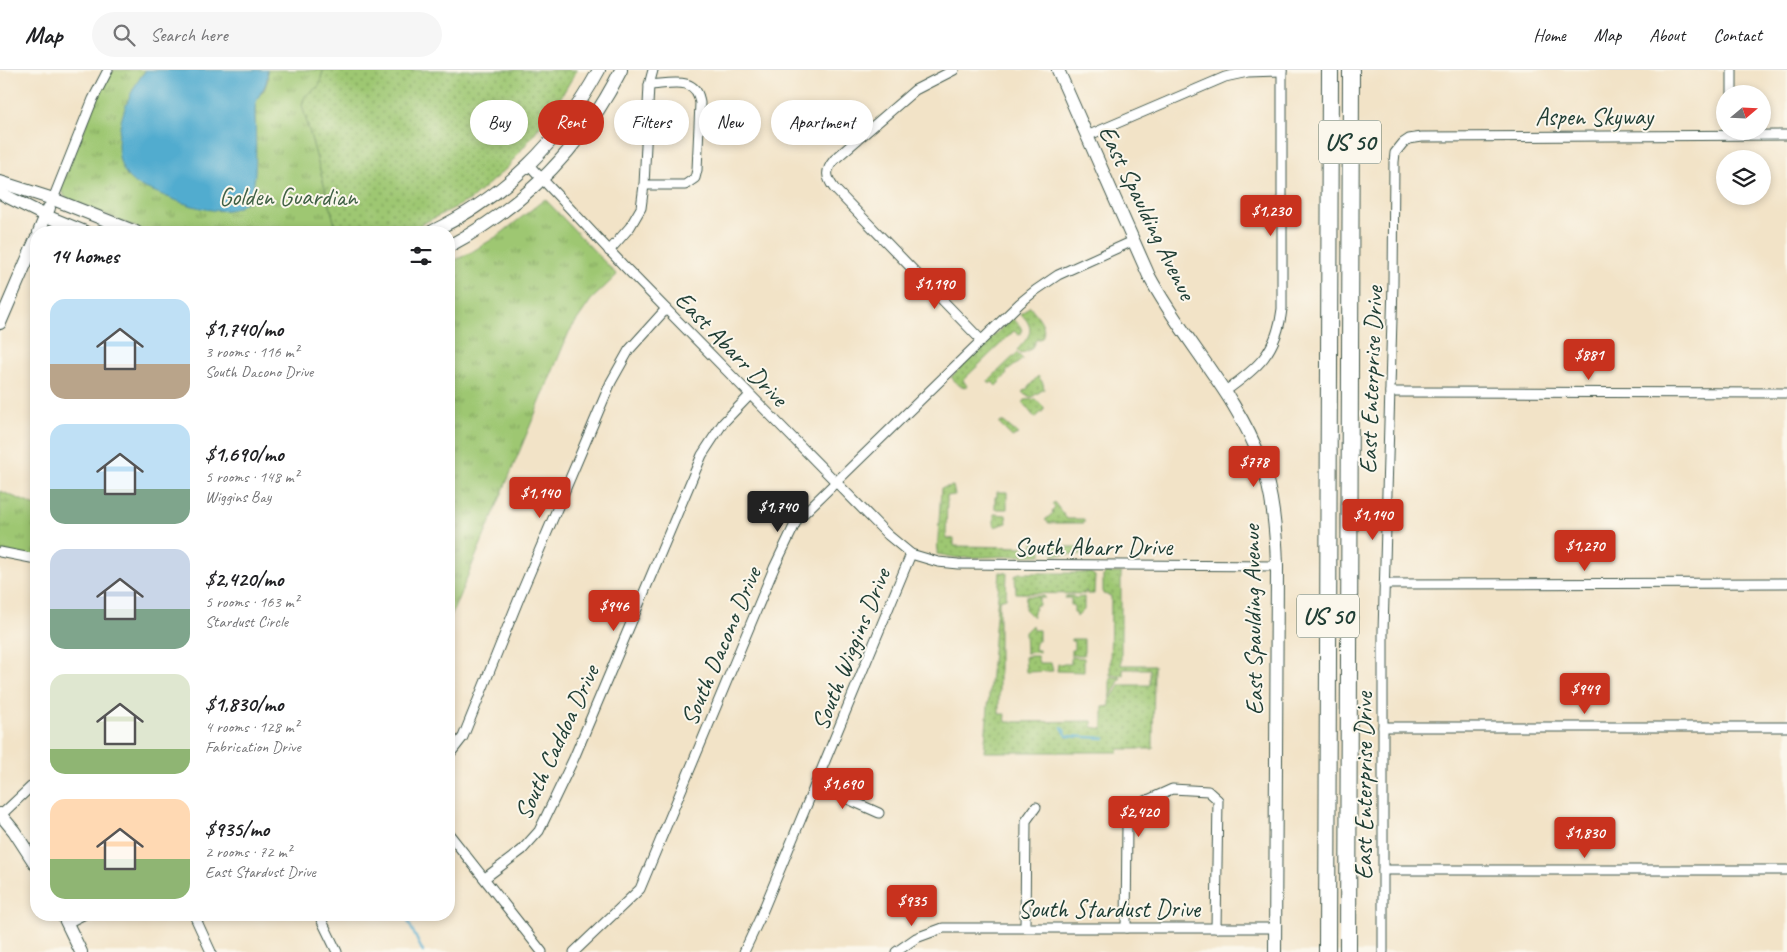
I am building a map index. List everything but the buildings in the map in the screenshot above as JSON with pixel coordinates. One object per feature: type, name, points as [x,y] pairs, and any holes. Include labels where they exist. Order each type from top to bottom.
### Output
[{"type":"highway","name":"US 50","points":[[1327,952],[1330,70]]},
{"type":"highway","name":"US 50","points":[[1348,952],[1351,70]]},
{"type":"street","points":[[42,226],[93,99],[108,70]]},
{"type":"street","points":[[443,226],[492,197],[529,165],[562,129],[579,105],[599,70]]},
{"type":"street","points":[[455,242],[503,213],[542,179],[566,154],[586,129],[621,70]]},
{"type":"street","points":[[609,251],[630,227],[638,214],[643,199],[649,86],[652,70]]},
{"type":"street","points":[[954,70],[921,86],[908,95],[834,160],[827,171],[827,176],[834,188],[981,340]]},
{"type":"street","name":"East Spaulding Avenue","points":[[1058,70],[1133,241],[1160,297],[1224,392],[1252,439],[1266,476],[1274,514],[1277,566],[1276,952]]},
{"type":"street","points":[[1086,136],[1225,77],[1240,73],[1282,70],[1282,309],[1280,326],[1268,353],[1243,379],[1224,392]]},
{"type":"street","points":[[1732,70],[1732,85]]},
{"type":"street","points":[[644,185],[685,185],[692,181],[696,174],[698,161],[700,103],[698,92],[688,84],[649,86]]},
{"type":"street","name":"Aspen Skyway","points":[[1403,143],[1409,139],[1427,136],[1716,133]]},
{"type":"street","name":"Aspen Skyway","points":[[1771,134],[1787,135]]},
{"type":"street","name":"East Enterprise Drive","points":[[1383,952],[1384,584],[1393,292],[1394,162],[1395,153],[1403,143]]},
{"type":"street","name":"East Abarr Drive","points":[[529,165],[609,251],[750,395],[888,535],[911,554]]},
{"type":"street","points":[[0,182],[53,198],[121,226]]},
{"type":"street","points":[[0,193],[70,226]]},
{"type":"street","name":"South Dacono Drive","points":[[574,952],[640,889],[774,568],[798,520],[1020,303],[1046,282],[1072,268],[1133,241]]},
{"type":"street","points":[[0,323],[30,252]]},
{"type":"street","points":[[455,747],[463,737],[520,596],[611,382],[629,350],[666,309]]},
{"type":"street","points":[[1390,392],[1787,393]]},
{"type":"street","name":"South Caddoa Drive","points":[[485,878],[522,850],[540,831],[574,758],[702,455],[723,423],[750,395]]},
{"type":"street","points":[[0,552],[30,558]]},
{"type":"street","name":"South Abarr Drive","points":[[911,554],[938,562],[973,565],[1277,566]]},
{"type":"street","name":"South Wiggins Drive","points":[[744,952],[816,785],[911,554]]},
{"type":"street","points":[[1384,584],[1787,583]]},
{"type":"street","points":[[1383,727],[1787,727]]},
{"type":"street","points":[[816,785],[880,813]]},
{"type":"street","points":[[30,788],[0,815],[30,855]]},
{"type":"street","points":[[1126,928],[1127,825],[1132,810],[1143,802],[1172,789],[1208,791],[1218,800],[1216,928]]},
{"type":"street","points":[[1025,927],[1026,821],[1036,807]]},
{"type":"street","points":[[455,841],[542,952]]},
{"type":"street","points":[[1383,870],[1787,870]]},
{"type":"street","points":[[66,921],[81,952]]},
{"type":"street","points":[[197,921],[211,952]]},
{"type":"street","points":[[322,921],[337,952]]},
{"type":"street","name":"South Stardust Drive","points":[[896,952],[916,938],[943,928],[1275,928]]},
{"type":"green space","name":"Golden Guardian","points":[[114,70],[146,70],[140,77],[233,209],[242,205],[250,196],[255,168],[255,101],[265,88],[268,79],[267,70],[323,70],[319,86],[305,96],[302,105],[335,226],[133,226],[65,197],[60,188],[104,82]]},
{"type":"green space","points":[[323,70],[577,70],[559,100],[538,100],[538,129],[528,141],[528,100],[470,100],[470,145],[525,145],[508,167],[470,200],[418,226],[335,226],[302,105],[305,96],[319,86]]},
{"type":"green space","points":[[545,199],[617,275],[591,300],[569,332],[455,607],[455,260],[499,235]]},
{"type":"green space","points":[[1030,306],[1041,321],[1044,329],[1042,338],[1036,340],[1031,349],[1021,354],[1017,350],[1028,336],[1030,328],[1026,319],[1021,314]]},
{"type":"green space","points":[[1012,318],[1021,327],[1021,334],[1019,335],[1014,331],[963,380],[967,386],[962,387],[958,384],[951,377]]},
{"type":"green space","points":[[1017,353],[1023,359],[1006,372],[1007,374],[996,386],[992,382],[990,384],[988,381]]},
{"type":"green space","points":[[1038,376],[1043,383],[1044,389],[1032,397],[1025,395],[1022,392]]},
{"type":"green space","points":[[1035,399],[1044,407],[1044,410],[1035,418],[1023,403],[1025,400]]},
{"type":"green space","points":[[1004,422],[1018,434],[1012,437],[999,424]]},
{"type":"green space","points":[[953,486],[955,495],[947,496],[946,538],[954,539],[954,546],[1032,547],[1034,540],[1041,546],[1041,555],[958,558],[937,554],[941,488]]},
{"type":"green space","points":[[0,491],[30,504],[30,558],[0,552]]},
{"type":"green space","points":[[997,492],[1007,492],[1007,509],[995,509]]},
{"type":"green space","points":[[1054,502],[1067,519],[1084,519],[1084,523],[1049,523],[1045,520],[1053,513],[1052,511],[1055,508],[1052,504]]},
{"type":"green space","points":[[994,514],[1006,515],[1007,523],[994,527]]},
{"type":"green space","points":[[1061,541],[1062,547],[1086,547],[1087,554],[1053,555],[1054,546]]},
{"type":"green space","points":[[1000,572],[1007,573],[1006,598],[999,600],[999,714],[1005,714],[1006,722],[1092,721],[1092,727],[1103,729],[1103,707],[1110,706],[1110,700],[1120,685],[1150,685],[1150,669],[1123,669],[1123,675],[1110,675],[1111,596],[1103,594],[1103,576],[1106,573],[1121,573],[1121,665],[1154,665],[1153,749],[1119,749],[1118,752],[984,752]]},
{"type":"green space","points":[[1019,573],[1091,573],[1095,576],[1094,594],[1087,594],[1086,590],[1085,594],[1016,593],[1015,576]]},
{"type":"green space","points":[[1026,596],[1044,596],[1045,598],[1039,598],[1039,605],[1036,605],[1033,617],[1025,609]]},
{"type":"green space","points":[[1066,596],[1073,596],[1074,598],[1084,597],[1084,610],[1077,617],[1076,612],[1074,612],[1074,605],[1071,605],[1071,598],[1065,598]]},
{"type":"green space","points":[[1032,625],[1033,630],[1039,630],[1039,641],[1036,641],[1035,650],[1039,650],[1039,652],[1026,653],[1025,632]]},
{"type":"green space","points":[[1071,639],[1084,639],[1084,655],[1071,655],[1071,650],[1074,650],[1074,641],[1071,641]]},
{"type":"green space","points":[[1037,656],[1039,663],[1051,663],[1053,671],[1026,672],[1025,657]]},
{"type":"green space","points":[[1071,657],[1084,658],[1084,672],[1057,671],[1058,664],[1071,664]]},
{"type":"green space","points":[[1110,677],[1121,677],[1110,698]]},
{"type":"water","points":[[146,70],[267,70],[266,82],[255,106],[256,156],[254,181],[249,198],[241,206],[231,210],[219,211],[193,206],[142,187],[127,176],[121,164],[118,151],[121,121],[132,92]]},
{"type":"waterway","points":[[1062,727],[1067,736],[1105,738]]},
{"type":"waterway","points":[[408,921],[423,952]]}]
